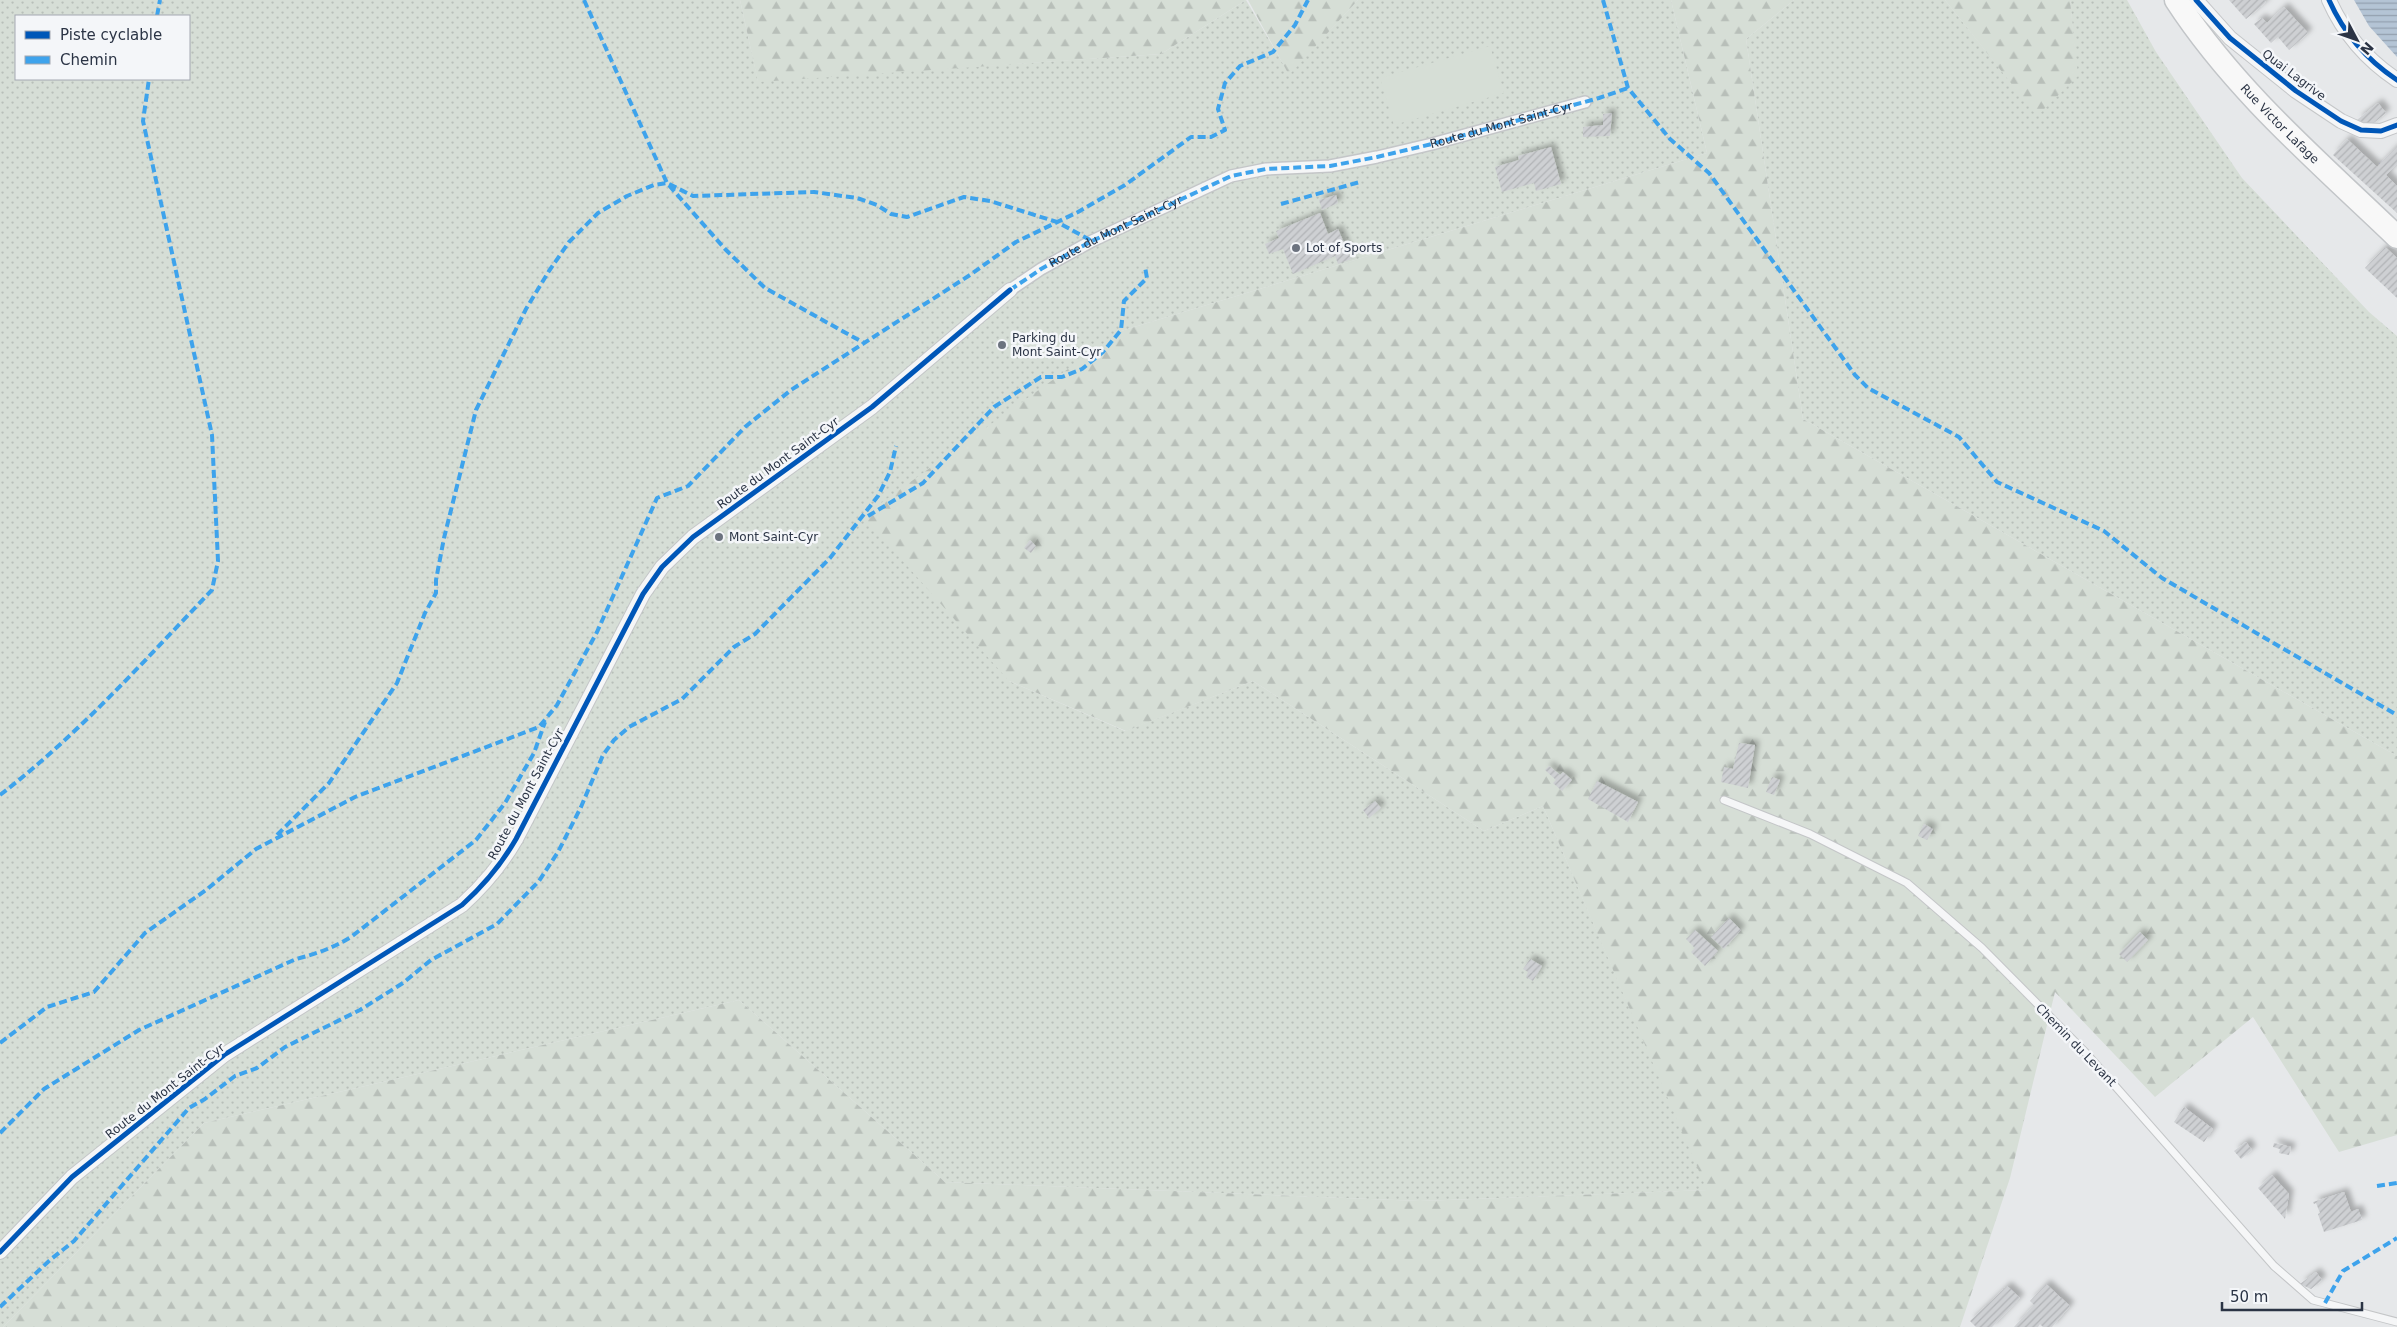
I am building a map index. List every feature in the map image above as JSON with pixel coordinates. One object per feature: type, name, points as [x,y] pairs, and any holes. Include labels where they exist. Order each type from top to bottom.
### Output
[{"type":"main road","name":"Rue Victor Lafage","points":[[2176,0],[2220,60],[2266,113],[2397,237]]},
{"type":"street","name":"Quai Lagrive","points":[[2196,0],[2230,38],[2296,91],[2341,121],[2361,130],[2381,131],[2397,125]]},
{"type":"street","points":[[2329,0],[2346,32],[2365,56],[2397,80]]},
{"type":"street","name":"Route du Mont Saint-Cyr","points":[[0,1252],[72,1177],[224,1055],[462,905],[486,884],[504,860],[516,839],[643,594],[662,568],[693,537],[872,407],[1010,290],[1040,269],[1092,241],[1231,176],[1266,169],[1330,166],[1432,144],[1586,102]]},
{"type":"lane","name":"Chemin du Levant","points":[[1724,800],[1810,834],[1907,882],[1982,948],[2086,1053],[2274,1266],[2313,1300],[2397,1322]]},
{"type":"green space","points":[[0,0],[740,0],[758,81],[1161,54],[1246,0],[1289,74],[1358,0],[1671,0],[1707,153],[1121,331],[1009,681],[1125,731],[1253,681],[1484,831],[1543,806],[1708,1190],[1420,1201],[945,1182],[739,1000],[204,1123],[3,1327],[0,1327]]},
{"type":"green space","points":[[740,0],[1246,0],[1161,54],[758,82]]},
{"type":"green space","points":[[1248,0],[1358,0],[1289,75]]},
{"type":"green space","points":[[1671,0],[1794,0],[1746,39],[1803,419],[2397,756],[2397,1135],[2339,1152],[2253,1017],[2155,1097],[2055,992],[2010,1178],[1960,1327],[3,1327],[204,1123],[739,1000],[945,1182],[1420,1201],[1707,1190],[1543,806],[1484,831],[1253,681],[1126,731],[1009,681],[863,516],[1121,331],[1707,153]]},
{"type":"green space","points":[[1794,0],[1945,0],[2037,115],[2077,76],[2070,0],[2127,0],[2156,52],[2242,178],[2369,312],[2397,336],[2397,756],[1803,419],[1746,39]]},
{"type":"green space","points":[[1945,0],[2070,0],[2078,76],[2037,116]]},
{"type":"green space","points":[[1490,46],[1504,93],[1394,125],[1380,78]]},
{"type":"water","points":[[2354,0],[2397,0],[2397,57],[2369,26]]},
{"type":"building","points":[[2229,0],[2264,0],[2266,2],[2246,19]]},
{"type":"building","points":[[2284,7],[2308,33],[2289,50],[2278,37],[2271,43],[2254,24],[2262,18],[2267,23]]},
{"type":"building","points":[[2378,103],[2386,113],[2370,126],[2357,120]]},
{"type":"building","points":[[1612,113],[1610,136],[1583,137],[1583,127],[1603,125],[1603,114]]},
{"type":"building","points":[[2347,139],[2377,167],[2397,146],[2397,164],[2386,175],[2397,186],[2397,213],[2333,155]]},
{"type":"building","points":[[1551,147],[1561,184],[1536,191],[1534,183],[1502,192],[1495,167],[1519,160],[1518,156]]},
{"type":"building","points":[[1336,195],[1338,203],[1322,210],[1319,200]]},
{"type":"building","points":[[1320,213],[1328,234],[1338,229],[1351,259],[1338,264],[1335,256],[1293,274],[1283,249],[1269,254],[1265,244],[1279,238],[1276,231]]},
{"type":"building","points":[[2385,247],[2397,258],[2397,298],[2365,268]]},
{"type":"building","points":[[1030,540],[1036,546],[1031,553],[1024,548]]},
{"type":"building","points":[[1739,743],[1755,745],[1748,788],[1721,782],[1724,767],[1733,769]]},
{"type":"building","points":[[1549,766],[1560,775],[1563,772],[1572,780],[1562,791],[1553,783],[1556,780],[1545,770]]},
{"type":"building","points":[[1772,777],[1780,780],[1774,795],[1766,792]]},
{"type":"building","points":[[1597,781],[1638,802],[1628,822],[1588,799]]},
{"type":"building","points":[[1375,801],[1381,808],[1369,818],[1363,810]]},
{"type":"building","points":[[1924,824],[1933,829],[1927,840],[1918,836]]},
{"type":"building","points":[[1729,918],[1741,930],[1724,949],[1711,937]]},
{"type":"building","points":[[1695,930],[1718,951],[1705,966],[1691,952],[1695,948],[1686,939]]},
{"type":"building","points":[[2140,932],[2148,940],[2127,962],[2119,954]]},
{"type":"building","points":[[1530,959],[1542,966],[1533,981],[1526,977],[1528,972],[1523,969]]},
{"type":"building","points":[[2184,1107],[2213,1129],[2204,1142],[2174,1122]]},
{"type":"building","points":[[2246,1142],[2252,1150],[2241,1159],[2234,1151]]},
{"type":"building","points":[[2274,1143],[2291,1147],[2289,1155],[2279,1153],[2280,1149],[2273,1147]]},
{"type":"building","points":[[2272,1175],[2289,1194],[2285,1219],[2258,1188]]},
{"type":"building","points":[[2344,1192],[2351,1212],[2358,1209],[2362,1220],[2324,1232],[2318,1214],[2320,1213],[2316,1203],[2314,1204],[2313,1202]]},
{"type":"building","points":[[2316,1272],[2322,1280],[2311,1289],[2300,1284]]},
{"type":"building","points":[[2046,1284],[2070,1306],[2052,1327],[2043,1327],[2040,1324],[2038,1327],[2014,1327],[2034,1305],[2030,1301]]},
{"type":"building","points":[[2007,1286],[2020,1298],[1992,1327],[1976,1327],[1970,1321]]},
{"type":"marked path","points":[[157,15],[160,0]]},
{"type":"marked path","points":[[584,0],[667,183],[725,249],[765,288],[864,343]]},
{"type":"marked path","points":[[0,1043],[47,1007],[94,992],[145,933],[206,890],[256,849],[355,797],[539,727],[557,705],[597,632],[657,498],[688,486],[745,427],[791,390],[970,275],[1016,242],[1078,212],[1125,185],[1191,137],[1211,137],[1225,130],[1218,109],[1225,83],[1240,66],[1273,52],[1295,25],[1308,0]]},
{"type":"marked path","points":[[1603,0],[1628,88],[1670,139],[1709,173],[1855,375],[1868,388],[1959,437],[1997,482],[2104,531],[2162,578],[2397,715]]},
{"type":"marked path","points":[[0,795],[29,772],[83,722],[136,670],[212,590],[218,561],[212,435],[143,121],[149,80]]},
{"type":"marked path","points":[[1010,290],[1041,269],[1092,241],[1231,176],[1266,169],[1330,166],[1377,157],[1432,144],[1599,98],[1628,88]]},
{"type":"marked path","points":[[1281,204],[1360,182]]},
{"type":"marked path","points":[[277,835],[329,783],[397,683],[425,613],[436,593],[436,580],[444,538],[476,410],[526,309],[549,271],[569,242],[598,213],[627,196],[654,185],[667,183],[693,196],[814,192],[857,198],[877,205],[891,214],[907,217],[964,197],[990,201],[1057,222],[1092,241]]},
{"type":"marked path","points":[[868,516],[923,483],[994,407],[1041,377],[1062,377],[1082,369],[1103,352],[1121,330],[1124,301],[1147,278],[1145,267]]},
{"type":"marked path","points":[[0,1307],[50,1260],[74,1241],[189,1108],[205,1099],[235,1076],[257,1068],[285,1047],[360,1010],[403,983],[431,960],[497,924],[539,881],[558,852],[581,807],[603,755],[614,740],[629,727],[682,699],[734,647],[755,634],[830,558],[878,496],[890,472],[896,446]]},
{"type":"marked path","points":[[0,1133],[44,1089],[139,1030],[296,959],[324,950],[351,937],[476,840],[505,803],[534,753],[545,722]]},
{"type":"marked path","points":[[2377,1186],[2397,1183]]},
{"type":"marked path","points":[[2325,1303],[2343,1271],[2397,1238]]},
{"type":"cycle path","points":[[2196,0],[2230,38],[2296,91],[2341,121],[2361,130],[2381,131],[2397,125]]},
{"type":"cycle path","points":[[2329,0],[2342,24],[2357,45],[2376,64],[2397,80]]},
{"type":"cycle path","points":[[0,1252],[72,1177],[224,1055],[462,905],[485,882],[516,839],[643,594],[662,567],[693,537],[872,407],[1010,290]]},
{"type":"place","name":"Lot of Sports","points":[[1296,248]]},
{"type":"place","name":"Parking du Mont Saint-Cyr","points":[[1002,345]]},
{"type":"place","name":"Mont Saint-Cyr","points":[[719,537]]}]
